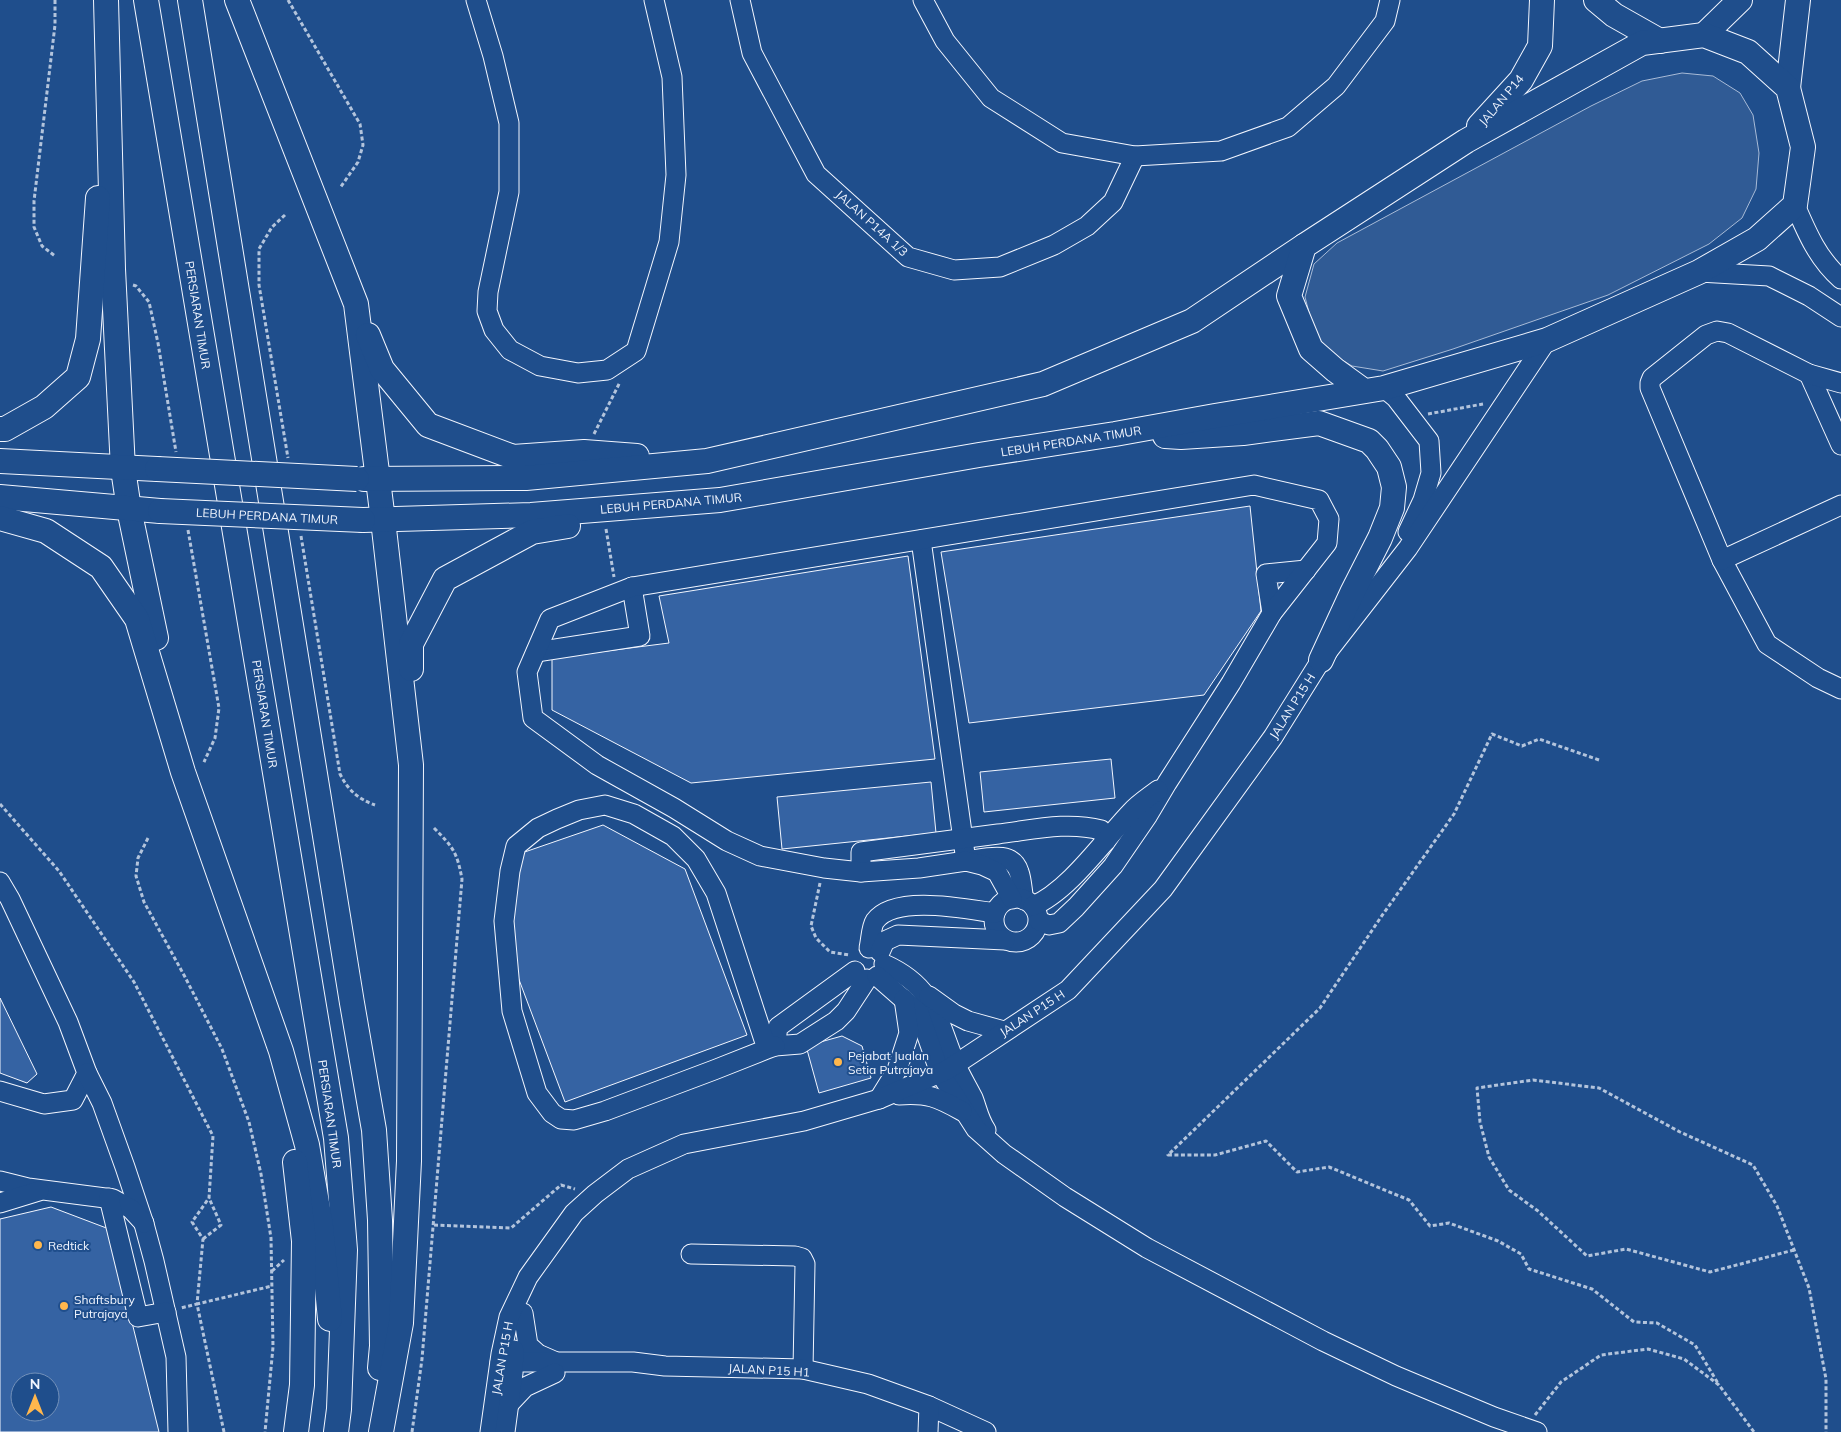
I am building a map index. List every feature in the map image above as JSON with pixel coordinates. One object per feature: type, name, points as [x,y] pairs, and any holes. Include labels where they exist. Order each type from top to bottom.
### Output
[{"type":"main road","points":[[106,0],[114,269],[123,469],[129,509],[183,772]]},
{"type":"main road","name":"PERSIARAN TIMUR","points":[[146,0],[336,1138],[345,1250],[338,1421]]},
{"type":"main road","points":[[190,0],[374,1130],[380,1220],[382,1346],[376,1432]]},
{"type":"main road","points":[[237,0],[382,369],[428,424],[513,457],[584,452],[707,461]]},
{"type":"main road","name":"JALAN P14","points":[[1466,141],[1521,80],[1540,46],[1542,0]]},
{"type":"main road","points":[[1596,0],[1614,15],[1660,41]]},
{"type":"main road","points":[[1704,35],[1740,0]]},
{"type":"main road","points":[[1795,205],[1803,147],[1788,88],[1798,0]]},
{"type":"main road","points":[[0,461],[123,469],[368,479],[526,478],[707,461],[1043,384],[1192,321],[1466,141],[1642,43],[1704,35],[1748,52],[1788,88]]},
{"type":"main road","points":[[0,429],[5,429],[44,407],[78,377],[88,339],[108,51]]},
{"type":"main road","name":"LEBUH PERDANA TIMUR","points":[[0,497],[160,511],[373,520],[531,515],[720,500],[1374,390],[1547,340],[1699,272],[1756,239],[1795,205]]},
{"type":"main road","points":[[1304,246],[1290,296],[1311,349],[1335,370],[1374,390]]},
{"type":"main road","points":[[356,304],[368,479],[411,765]]},
{"type":"main road","points":[[1115,434],[1181,437],[1243,433],[1319,423],[1369,441],[1378,449],[1389,467],[1394,487],[1392,508],[1380,538],[1321,660]]},
{"type":"main road","points":[[381,1432],[401,1323],[409,1171],[411,644],[445,580],[532,532],[720,500]]},
{"type":"main road","points":[[0,518],[46,531],[101,567],[137,619],[183,772],[281,1050],[307,1145],[321,1226],[338,1421]]},
{"type":"main road","points":[[281,1050],[304,1241],[302,1385],[296,1432]]},
{"type":"street","points":[[476,0],[493,56],[509,123],[509,192],[488,292],[487,312],[494,330],[510,350],[540,366],[578,373],[607,370],[636,351],[669,242],[676,175],[672,77],[654,0]]},
{"type":"street","name":"JALAN P14A 1/3","points":[[740,0],[752,53],[816,174],[908,257],[954,270],[1000,267],[1054,245],[1087,226],[1113,202],[1135,156]]},
{"type":"street","points":[[923,0],[945,41],[991,98],[1062,143],[1135,156],[1221,151],[1288,127],[1336,86],[1385,21],[1390,0]]},
{"type":"street","points":[[1795,205],[1810,240],[1828,268],[1841,279]]},
{"type":"street","points":[[1699,272],[1769,276],[1809,296],[1841,317]]},
{"type":"street","points":[[1841,383],[1809,374],[1728,333],[1717,331],[1706,334],[1652,378],[1650,383],[1650,388],[1722,560],[1767,644],[1818,678],[1841,689]]},
{"type":"street","name":"JALAN P15 H","points":[[505,1432],[509,1404],[506,1367],[509,1318],[528,1277],[574,1213],[595,1194],[628,1169],[684,1144],[804,1121],[884,1097],[948,1069],[1068,990],[1163,888],[1272,737],[1321,660],[1408,548],[1547,340]]},
{"type":"street","points":[[1809,374],[1841,445]]},
{"type":"street","name":"JALAN P15 H","points":[[1374,390],[1396,398],[1429,441],[1431,473],[1423,500],[1387,573]]},
{"type":"street","points":[[771,1047],[716,893],[696,860],[673,836],[634,814],[605,805],[579,810],[557,819],[538,828],[516,846],[510,871],[504,921],[512,1011],[536,1093],[552,1112],[561,1119],[574,1120],[687,1080],[771,1047],[800,1044],[836,1021],[846,1011],[870,964],[885,941],[898,935],[1020,942],[1027,940],[1033,935],[1020,874],[1015,863],[1008,858],[992,858],[919,868],[862,872],[824,868],[760,856],[727,841],[674,808],[597,765],[533,718],[527,672],[550,619],[624,584],[921,540],[1254,485],[1319,500],[1329,519],[1328,543],[1272,613],[1231,683],[1148,815],[1113,866],[1059,923],[1049,925],[1027,906]]},
{"type":"street","points":[[1722,560],[1841,505]]},
{"type":"street","points":[[921,540],[966,861]]},
{"type":"street","points":[[1272,613],[1266,574],[1306,570]]},
{"type":"street","points":[[536,652],[640,636],[624,584]]},
{"type":"street","points":[[1005,940],[996,928],[994,921],[995,913],[999,906],[1027,906],[1043,902],[1063,887],[1132,810],[1167,782]]},
{"type":"street","points":[[862,872],[861,852],[1067,825],[1085,820],[1112,818],[1124,820]]},
{"type":"street","points":[[1067,825],[1088,826],[1101,830],[1106,841]]},
{"type":"street","points":[[0,882],[10,899],[68,1022],[126,1167],[144,1224],[176,1358],[178,1432]]},
{"type":"street","points":[[870,964],[875,922],[890,910],[923,905],[947,906],[995,913]]},
{"type":"street","points":[[870,964],[919,1013],[968,1105],[1004,1154],[1065,1197],[1146,1248],[1239,1297],[1396,1376],[1494,1417],[1531,1430]]},
{"type":"street","points":[[771,1047],[778,1027],[870,964],[900,971],[924,992],[941,1022],[948,1069]]},
{"type":"street","points":[[924,992],[954,1014],[968,1021],[1004,1031]]},
{"type":"street","points":[[884,1097],[897,1070],[909,1033],[904,1000]]},
{"type":"street","points":[[968,1105],[971,1080],[985,1043]]},
{"type":"street","points":[[0,1092],[44,1104],[73,1100],[87,1073]]},
{"type":"street","points":[[884,1097],[918,1094],[968,1105]]},
{"type":"street","points":[[111,1199],[124,1190],[126,1167]]},
{"type":"street","points":[[0,1180],[42,1190],[111,1199],[131,1209],[144,1224]]},
{"type":"street","points":[[0,1204],[42,1190]]},
{"type":"street","points":[[111,1199],[138,1317],[166,1312]]},
{"type":"street","name":"JALAN P15 H","points":[[490,1432],[519,1323],[534,1287],[574,1213]]},
{"type":"street","points":[[691,1254],[795,1256],[802,1258],[806,1264],[803,1369]]},
{"type":"street","points":[[509,1404],[525,1387],[555,1367],[528,1346],[523,1313]]},
{"type":"street","name":"JALAN P15 H1","points":[[506,1367],[555,1367],[632,1373],[665,1366],[803,1369],[868,1384],[929,1406],[986,1432]]},
{"type":"street","points":[[928,1432],[929,1406]]},
{"type":"path","points":[[55,0],[55,25],[34,200],[34,227],[42,246],[55,256]]},
{"type":"path","points":[[288,0],[360,124],[363,145],[358,162],[340,188]]},
{"type":"path","points":[[584,452],[636,351]]},
{"type":"path","points":[[1424,414],[1487,404]]},
{"type":"path","points":[[605,520],[624,584]]},
{"type":"path","points":[[1599,760],[1539,739],[1522,746],[1492,734],[1454,814],[1381,917],[1320,1008],[1168,1155],[1215,1155],[1266,1141],[1297,1172],[1329,1167],[1409,1200],[1430,1226],[1449,1224],[1498,1241],[1521,1254],[1529,1269],[1592,1289],[1634,1322],[1657,1323],[1695,1345],[1719,1385],[1754,1432]]},
{"type":"path","points":[[0,804],[58,871],[134,982],[213,1136],[209,1198],[221,1225],[203,1240]]},
{"type":"path","points":[[412,1432],[420,1382],[462,879],[458,856],[448,841],[434,828]]},
{"type":"path","points":[[148,838],[138,858],[136,876],[144,902],[222,1050],[249,1122],[261,1174],[271,1238],[273,1347],[265,1432]]},
{"type":"path","points":[[824,868],[811,926],[816,938],[830,952],[870,964]]},
{"type":"path","points":[[1794,1250],[1710,1272],[1626,1249],[1587,1256],[1538,1211],[1509,1190],[1489,1157],[1480,1122],[1477,1088],[1533,1080],[1599,1088],[1680,1132],[1753,1165],[1777,1206],[1809,1288],[1826,1379],[1826,1432]]},
{"type":"path","points":[[434,1225],[511,1228],[561,1185],[595,1194]]},
{"type":"path","points":[[209,1198],[192,1222],[203,1240],[197,1304],[224,1432]]},
{"type":"path","points":[[166,1312],[272,1286]]},
{"type":"path","points":[[1531,1430],[1561,1382],[1601,1355],[1648,1349],[1684,1359],[1719,1385]]},
{"type":"shaded area","points":[[1682,73],[1713,76],[1740,93],[1753,115],[1759,153],[1756,189],[1742,218],[1709,244],[1608,295],[1453,349],[1383,371],[1352,366],[1322,348],[1313,328],[1305,297],[1314,264],[1337,243],[1591,106],[1642,81]]},
{"type":"building","points":[[1250,506],[1261,611],[1204,695],[969,723],[941,552]]},
{"type":"building","points":[[908,556],[935,759],[691,783],[552,710],[552,658],[669,643],[659,596]]},
{"type":"building","points":[[1111,759],[1115,798],[984,812],[980,772]]},
{"type":"building","points":[[931,782],[936,833],[782,849],[777,797]]},
{"type":"building","points":[[603,825],[685,869],[747,1035],[565,1102],[509,953],[516,855]]},
{"type":"building","points":[[0,998],[37,1074],[27,1083],[0,1073]]},
{"type":"building","name":"Pejabat Jualan Setia Putrajaya","points":[[842,1036],[862,1046],[871,1078],[819,1093],[806,1046]]},
{"type":"building","name":"Shaftsbury Putrajaya","points":[[51,1207],[109,1229],[159,1432],[0,1432],[0,1219]]},
{"type":"place","name":"Pejabat Jualan Setia Putrajaya","points":[[838,1062]]},
{"type":"place","name":"Redtick","points":[[38,1245]]},
{"type":"place","name":"Shaftsbury Putrajaya","points":[[64,1306]]}]
